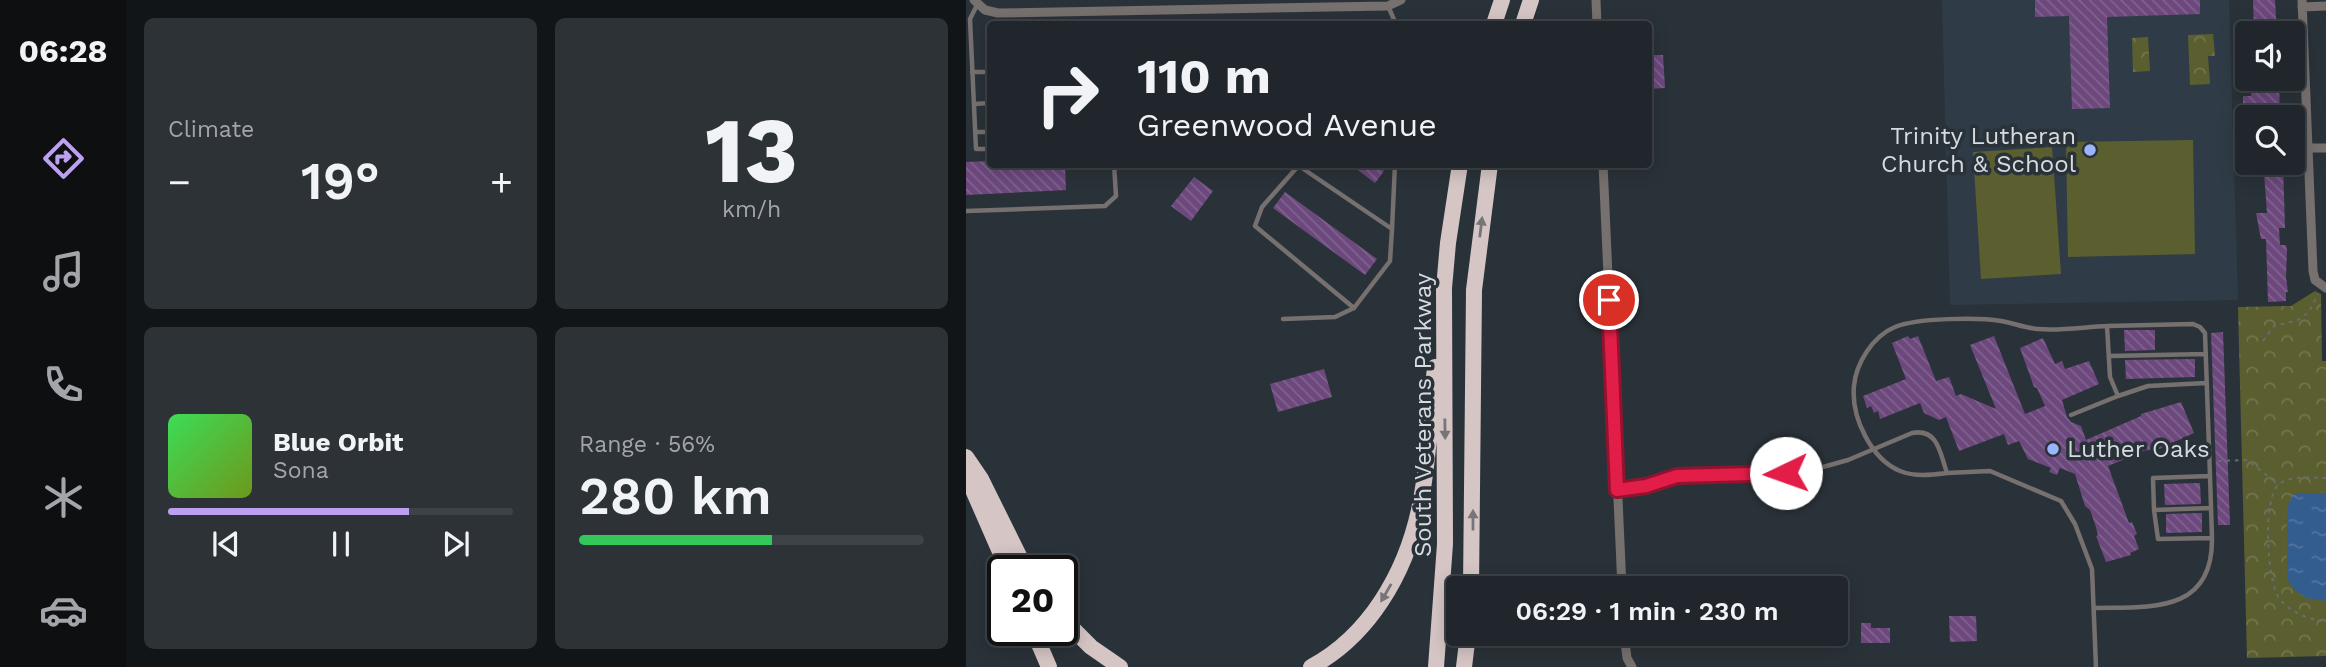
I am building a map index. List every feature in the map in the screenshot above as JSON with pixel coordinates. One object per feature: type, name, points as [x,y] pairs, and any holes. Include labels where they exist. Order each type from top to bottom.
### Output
[{"type":"highway","points":[[1495,21],[1502,0]]},
{"type":"highway","points":[[1524,21],[1531,0]]},
{"type":"highway","name":"South Veterans Parkway","points":[[1437,667],[1446,544],[1444,288],[1459,168]]},
{"type":"highway","name":"South Veterans Parkway","points":[[1471,576],[1474,290],[1489,168]]},
{"type":"highway","points":[[1311,667],[1331,656],[1364,626],[1386,594],[1404,556],[1419,512],[1426,468],[1444,288]]},
{"type":"highway","points":[[966,457],[981,479],[1019,555]]},
{"type":"highway","points":[[966,474],[1001,555]]},
{"type":"highway","points":[[1078,634],[1091,647],[1120,667]]},
{"type":"highway","points":[[1040,646],[1049,667]]},
{"type":"highway","points":[[1464,667],[1467,646]]},
{"type":"street","points":[[976,3],[998,13],[1178,5],[1343,3],[1388,6],[1401,0]]},
{"type":"street","points":[[1596,0],[1597,21]]},
{"type":"street","points":[[2323,287],[2315,280],[2313,271],[2302,4],[2326,6]]},
{"type":"street","points":[[2308,148],[2326,148]]},
{"type":"street","points":[[1603,168],[1621,576]]},
{"type":"street","points":[[1626,646],[1632,667]]},
{"type":"lane","points":[[976,3],[970,19],[976,149],[987,149]]},
{"type":"lane","points":[[1388,6],[1395,21]]},
{"type":"lane","points":[[972,72],[987,72]]},
{"type":"lane","points":[[974,104],[987,103]]},
{"type":"lane","points":[[966,135],[987,132]]},
{"type":"lane","points":[[966,211],[1105,206],[1116,196],[1114,168]]},
{"type":"lane","points":[[1297,168],[1262,207],[1255,226],[1354,308]]},
{"type":"lane","points":[[1304,168],[1392,229]]},
{"type":"lane","points":[[1283,319],[1335,317],[1354,308],[1390,261],[1395,168]]},
{"type":"lane","points":[[2095,608],[2147,607],[2168,603],[2188,595],[2200,586],[2208,573],[2212,558],[2210,461],[2205,334],[2200,327],[2193,324],[2036,329],[1998,320],[1956,320],[1897,326],[1884,332],[1874,342],[1860,365],[1854,386],[1856,406],[1872,449],[1898,471],[1912,475],[1990,471],[2061,501],[2075,524],[2092,569],[2096,667]]},
{"type":"lane","points":[[2107,326],[2110,377],[2118,396]]},
{"type":"lane","points":[[2109,356],[2205,354]]},
{"type":"lane","points":[[2071,415],[2148,386],[2206,383]]},
{"type":"lane","points":[[1617,490],[1646,486],[1677,476],[1805,472],[1828,467],[1923,430],[1936,442],[1947,473]]},
{"type":"lane","points":[[2210,476],[2153,478],[2154,510],[2158,539],[2212,538]]},
{"type":"lane","points":[[2154,510],[2211,508]]},
{"type":"path","points":[[2263,341],[2274,326],[2298,320],[2309,312],[2323,287]]},
{"type":"path","points":[[2210,461],[2247,460],[2279,485]]},
{"type":"path","points":[[2326,478],[2287,479],[2270,498],[2269,507],[2273,586],[2279,598],[2290,609],[2326,621]]},
{"type":"shaded area","name":"Trinity Lutheran Church & School","points":[[1942,0],[2229,0],[2238,300],[1950,305]]},
{"type":"green space","points":[[2213,34],[2215,56],[2208,56],[2210,84],[2190,85],[2188,35]]},
{"type":"green space","points":[[2148,37],[2150,71],[2133,72],[2132,38]]},
{"type":"green space","points":[[2193,140],[2195,254],[2068,257],[2066,142]]},
{"type":"green space","points":[[2052,147],[2061,274],[1981,279],[1973,152]]},
{"type":"green space","points":[[2315,291],[2321,294],[2322,361],[2326,361],[2326,656],[2247,658],[2238,307],[2291,306]]},
{"type":"water","points":[[2326,493],[2326,601],[2306,598],[2295,590],[2287,579],[2287,507],[2293,495]]},
{"type":"building","points":[[2035,0],[2200,0],[2200,14],[2107,17],[2110,108],[2072,109],[2069,16],[2035,17]]},
{"type":"building","points":[[2253,0],[2275,0],[2276,21],[2254,21]]},
{"type":"building","points":[[1652,55],[1663,55],[1665,88],[1652,89]]},
{"type":"building","points":[[2251,91],[2279,91],[2280,105],[2243,105],[2243,96],[2251,96]]},
{"type":"building","points":[[987,161],[987,168],[1065,168],[1066,190],[966,195],[966,162]]},
{"type":"building","points":[[1355,168],[1380,168],[1384,171],[1375,183]]},
{"type":"building","points":[[2264,175],[2283,175],[2285,228],[2279,228],[2280,245],[2286,245],[2287,250],[2286,301],[2268,302],[2266,239],[2261,239],[2256,213],[2267,213]]},
{"type":"building","points":[[1194,177],[1213,191],[1191,221],[1171,206]]},
{"type":"building","points":[[1285,192],[1377,259],[1365,275],[1273,208]]},
{"type":"building","points":[[2124,330],[2155,330],[2155,350],[2125,351]]},
{"type":"building","points":[[2223,332],[2230,525],[2218,525],[2211,333]]},
{"type":"building","name":"Luther Oaks","points":[[1908,336],[1910,339],[1918,336],[1936,381],[1949,377],[1956,396],[1961,394],[1996,409],[1970,345],[1994,336],[2025,414],[2045,406],[2034,387],[2020,348],[2043,338],[2055,364],[2062,361],[2065,369],[2089,361],[2099,384],[2062,400],[2067,417],[2081,426],[2086,440],[2141,414],[2181,402],[2194,433],[2155,451],[2144,451],[2108,466],[2129,523],[2132,522],[2137,534],[2134,536],[2139,549],[2130,553],[2131,555],[2106,562],[2096,536],[2095,524],[2090,510],[2085,506],[2075,474],[2060,468],[2057,475],[2049,472],[2051,468],[2028,459],[2019,441],[2008,445],[2004,434],[1959,451],[1946,417],[1939,420],[1924,413],[1920,403],[1880,419],[1878,411],[1874,413],[1871,406],[1867,408],[1863,396],[1906,379],[1892,343]]},
{"type":"building","points":[[2195,359],[2195,377],[2126,379],[2125,360]]},
{"type":"building","points":[[1324,369],[1332,397],[1278,412],[1270,384]]},
{"type":"building","points":[[2200,483],[2201,504],[2165,505],[2164,484]]},
{"type":"building","points":[[2202,513],[2202,532],[2166,533],[2166,514]]},
{"type":"building","points":[[1949,616],[1976,616],[1977,641],[1950,642]]},
{"type":"building","points":[[1861,623],[1871,623],[1871,628],[1890,628],[1890,643],[1861,643]]},
{"type":"place","name":"Trinity Lutheran Church & School","points":[[2090,150]]},
{"type":"place","name":"Luther Oaks","points":[[2053,449]]},
{"type":"route","points":[[1609,300],[1617,490],[1629,490],[1677,476],[1786,473]]}]
